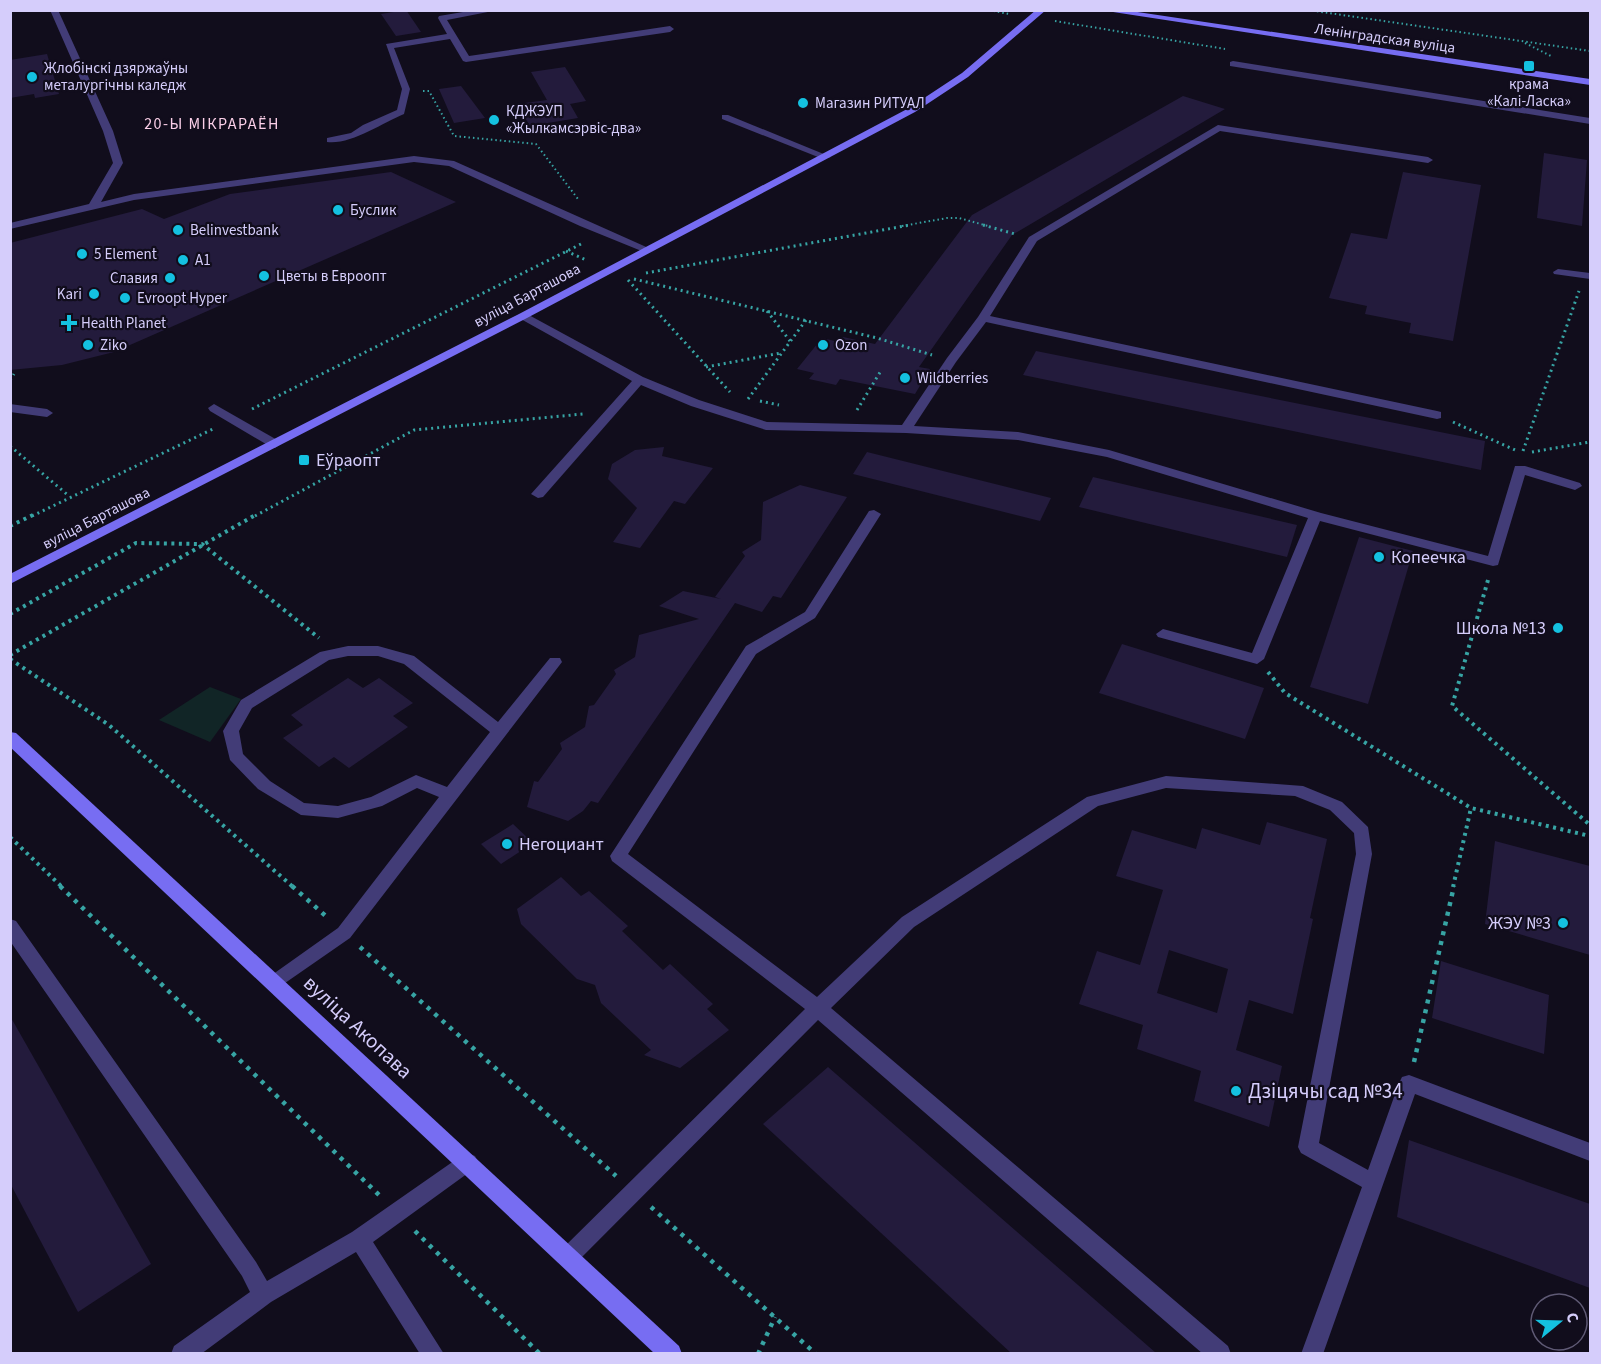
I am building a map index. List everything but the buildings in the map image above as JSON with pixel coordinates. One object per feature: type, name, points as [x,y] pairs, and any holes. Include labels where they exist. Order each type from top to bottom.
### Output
[{"type":"main road","name":"вуліца Барташова","points":[[10,580],[523,316],[912,111],[956,81],[1042,10]]},
{"type":"main road","name":"Ленінградская вуліца","points":[[1104,10],[1590,82]]},
{"type":"main road","name":"вуліца Акопава","points":[[10,737],[671,1353]]},
{"type":"lane","points":[[54,10],[108,131],[118,163],[94,205]]},
{"type":"lane","points":[[494,10],[442,18],[466,60],[670,29]]},
{"type":"lane","points":[[330,140],[354,135],[366,127],[401,112],[406,88],[389,46],[453,36]]},
{"type":"lane","points":[[1233,64],[1590,121]]},
{"type":"lane","points":[[725,117],[826,157]]},
{"type":"lane","points":[[906,429],[951,360],[983,318],[1033,239],[1218,129],[1428,160]]},
{"type":"lane","points":[[10,225],[94,205],[206,186],[414,159],[452,163],[603,232],[648,250]]},
{"type":"lane","points":[[1558,272],[1587,276]]},
{"type":"lane","points":[[523,316],[639,380],[695,403],[766,426],[906,429],[1018,436],[1098,452],[1316,516],[1493,562],[1520,469],[1575,486]]},
{"type":"lane","points":[[983,318],[1437,415]]},
{"type":"lane","points":[[538,494],[639,380]]},
{"type":"lane","points":[[10,408],[47,413]]},
{"type":"lane","points":[[214,408],[275,444]]},
{"type":"lane","points":[[874,514],[810,615],[751,650],[618,856],[818,1008],[1220,1353]]},
{"type":"lane","points":[[1163,634],[1257,659],[1316,516]]},
{"type":"lane","points":[[450,795],[416,781],[376,802],[338,812],[301,809],[264,785],[236,756],[231,730],[246,704],[325,656],[348,651],[378,651],[409,660],[499,731]]},
{"type":"lane","points":[[275,982],[344,933],[555,662]]},
{"type":"lane","points":[[568,1257],[818,1008],[908,922],[1093,801],[1166,782],[1297,790],[1336,806],[1362,831],[1364,854],[1308,1147],[1373,1183]]},
{"type":"lane","points":[[10,926],[249,1269],[263,1295]]},
{"type":"lane","points":[[1312,1353],[1409,1083],[1590,1152]]},
{"type":"lane","points":[[182,1353],[263,1295],[359,1239],[468,1162]]},
{"type":"lane","points":[[359,1239],[433,1353]]},
{"type":"path","points":[[1308,10],[1590,51]]},
{"type":"path","points":[[10,526],[233,419],[603,232],[536,144],[454,136],[429,91],[406,88]]},
{"type":"path","points":[[625,277],[947,218],[959,218],[1033,239]]},
{"type":"path","points":[[566,251],[592,263]]},
{"type":"path","points":[[1522,453],[1587,276]]},
{"type":"path","points":[[625,277],[877,338],[934,356]]},
{"type":"path","points":[[625,277],[732,395],[695,403]]},
{"type":"path","points":[[767,310],[790,342]]},
{"type":"path","points":[[748,399],[806,320]]},
{"type":"path","points":[[706,367],[782,353]]},
{"type":"path","points":[[852,418],[882,369]]},
{"type":"path","points":[[10,380],[14,374]]},
{"type":"path","points":[[740,397],[789,407]]},
{"type":"path","points":[[611,411],[414,430],[202,544],[10,657],[109,725],[816,1353]]},
{"type":"path","points":[[1437,415],[1522,453],[1590,442]]},
{"type":"path","points":[[10,446],[70,497]]},
{"type":"path","points":[[10,614],[136,543],[202,544],[338,653]]},
{"type":"path","points":[[1493,562],[1452,706],[1590,825]]},
{"type":"path","points":[[1257,659],[1286,693],[1472,808],[1590,836]]},
{"type":"path","points":[[1409,1083],[1472,808]]},
{"type":"path","points":[[10,837],[540,1353]]},
{"type":"path","points":[[758,1353],[775,1317]]},
{"type":"green space","points":[[210,687],[241,699],[210,742],[159,720]]},
{"type":"place","name":"крама «Калі-Ласка»","points":[[1529,66]]},
{"type":"place","name":"Жлобінскі дзяржаўны металургічны каледж","points":[[32,77]]},
{"type":"place","name":"Магазин РИТУАЛ","points":[[803,103]]},
{"type":"place","name":"КДЖЭУП «Жылкамсэрвіс-два»","points":[[494,120]]},
{"type":"place","name":"Буслик","points":[[338,210]]},
{"type":"place","name":"Belinvestbank","points":[[178,230]]},
{"type":"place","name":"5 Element","points":[[82,254]]},
{"type":"place","name":"A1","points":[[183,260]]},
{"type":"place","name":"Цветы в Евроопт","points":[[264,276]]},
{"type":"place","name":"Славия","points":[[170,278]]},
{"type":"place","name":"Kari","points":[[94,294]]},
{"type":"place","name":"Evroopt Hyper","points":[[125,298]]},
{"type":"place","name":"Health Planet","points":[[69,323]]},
{"type":"place","name":"Ziko","points":[[88,345]]},
{"type":"place","name":"Ozon","points":[[823,345]]},
{"type":"place","name":"Wildberries","points":[[905,378]]},
{"type":"place","name":"Еўраопт","points":[[304,460]]},
{"type":"place","name":"Копеечка","points":[[1379,557]]},
{"type":"place","name":"Школа №13","points":[[1558,628]]},
{"type":"place","name":"Негоциант","points":[[507,844]]},
{"type":"place","name":"ЖЭУ №3","points":[[1563,923]]},
{"type":"place","name":"Дзіцячы сад №34","points":[[1236,1091]]},
{"type":"district","name":"20-Ы МІКРАРАЁН","points":[[212,123]]}]
